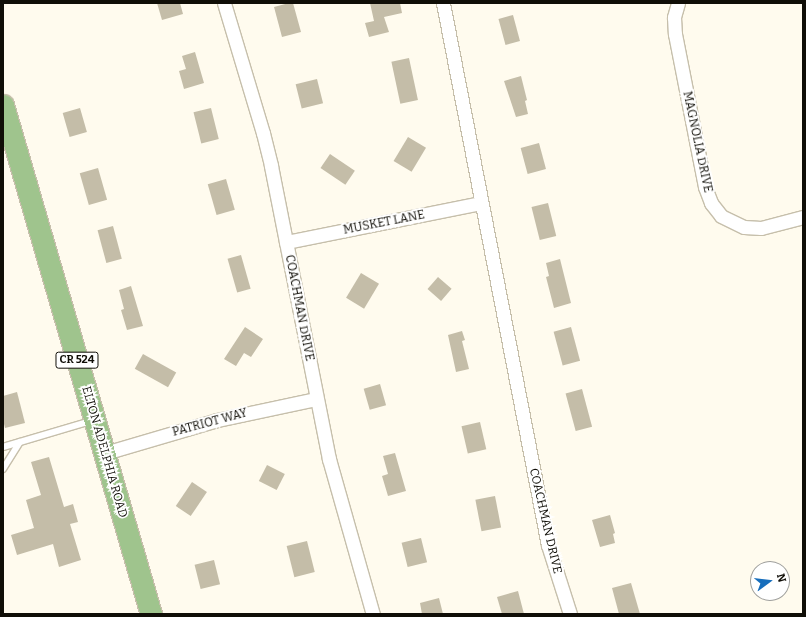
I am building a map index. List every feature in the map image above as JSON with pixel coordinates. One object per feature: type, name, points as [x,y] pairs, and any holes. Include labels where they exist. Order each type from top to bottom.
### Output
[{"type":"main road","name":"ELTON ADELPHIA ROAD","points":[[3,105],[151,614]]},
{"type":"street","name":"COACHMAN DRIVE","points":[[224,3],[263,133],[286,242],[316,399],[336,489],[373,614]]},
{"type":"street","name":"COACHMAN DRIVE","points":[[443,3],[548,545],[570,614]]},
{"type":"street","name":"MAGNOLIA DRIVE","points":[[678,3],[674,16],[675,34],[705,187],[711,203],[725,218],[744,227],[761,228],[803,217]]},
{"type":"street","name":"MUSKET LANE","points":[[286,242],[481,203]]},
{"type":"street","name":"PATRIOT WAY","points":[[105,454],[217,420],[316,399]]},
{"type":"lane","points":[[3,446],[95,420]]},
{"type":"lane","points":[[3,469],[20,442]]},
{"type":"building","points":[[157,3],[180,3],[183,14],[162,20]]},
{"type":"building","points":[[293,3],[301,32],[282,37],[274,7]]},
{"type":"building","points":[[370,3],[400,3],[402,13],[384,17],[389,32],[369,37],[365,23],[374,21]]},
{"type":"building","points":[[513,15],[520,41],[505,45],[499,19]]},
{"type":"building","points":[[195,52],[204,83],[184,89],[179,71],[186,69],[182,56]]},
{"type":"building","points":[[409,58],[418,100],[400,104],[391,62]]},
{"type":"building","points":[[521,76],[527,100],[525,101],[528,114],[516,117],[504,81]]},
{"type":"building","points":[[317,79],[323,103],[302,109],[296,84]]},
{"type":"building","points":[[80,108],[87,132],[70,137],[63,113]]},
{"type":"building","points":[[211,108],[219,139],[201,143],[194,112]]},
{"type":"building","points":[[408,137],[426,148],[412,172],[394,161]]},
{"type":"building","points":[[539,143],[546,169],[528,174],[521,148]]},
{"type":"building","points":[[330,154],[355,171],[345,185],[320,168]]},
{"type":"building","points":[[98,168],[107,200],[89,205],[80,173]]},
{"type":"building","points":[[226,179],[235,210],[217,215],[208,184]]},
{"type":"building","points":[[548,203],[556,236],[540,240],[532,207]]},
{"type":"building","points":[[113,226],[122,259],[106,263],[98,230]]},
{"type":"building","points":[[241,255],[251,289],[237,293],[228,259]]},
{"type":"building","points":[[560,259],[571,303],[554,308],[546,277],[549,276],[546,263]]},
{"type":"building","points":[[361,273],[379,284],[364,309],[346,298]]},
{"type":"building","points":[[438,277],[452,289],[441,301],[428,289]]},
{"type":"building","points":[[131,286],[143,326],[127,330],[121,310],[124,309],[119,290]]},
{"type":"building","points":[[245,327],[263,339],[251,357],[244,353],[236,366],[224,359]]},
{"type":"building","points":[[571,327],[580,361],[563,365],[554,332]]},
{"type":"building","points":[[462,331],[465,340],[462,341],[469,369],[456,372],[448,335]]},
{"type":"building","points":[[143,354],[176,372],[168,387],[135,369]]},
{"type":"building","points":[[380,384],[386,405],[370,410],[364,389]]},
{"type":"building","points":[[582,389],[592,427],[576,431],[566,393]]},
{"type":"building","points":[[17,392],[25,423],[5,428],[3,420],[3,396]]},
{"type":"building","points":[[480,422],[486,449],[468,454],[461,426]]},
{"type":"building","points":[[395,453],[406,491],[388,496],[382,476],[388,474],[383,456]]},
{"type":"building","points":[[49,457],[64,507],[73,504],[78,522],[70,524],[81,560],[59,567],[53,544],[17,555],[11,535],[34,528],[26,500],[41,495],[31,462]]},
{"type":"building","points":[[267,465],[285,474],[277,490],[259,481]]},
{"type":"building","points":[[192,482],[207,492],[191,516],[176,506]]},
{"type":"building","points":[[495,496],[501,527],[481,531],[475,500]]},
{"type":"building","points":[[610,515],[615,533],[613,534],[615,543],[600,547],[592,520]]},
{"type":"building","points":[[421,538],[427,562],[408,567],[402,543]]},
{"type":"building","points":[[307,541],[315,572],[294,577],[287,546]]},
{"type":"building","points":[[214,560],[220,584],[201,589],[195,565]]},
{"type":"building","points":[[631,583],[640,614],[619,614],[612,588]]},
{"type":"building","points":[[518,591],[524,614],[502,614],[497,597]]},
{"type":"building","points":[[439,598],[443,614],[422,614],[420,603]]}]
